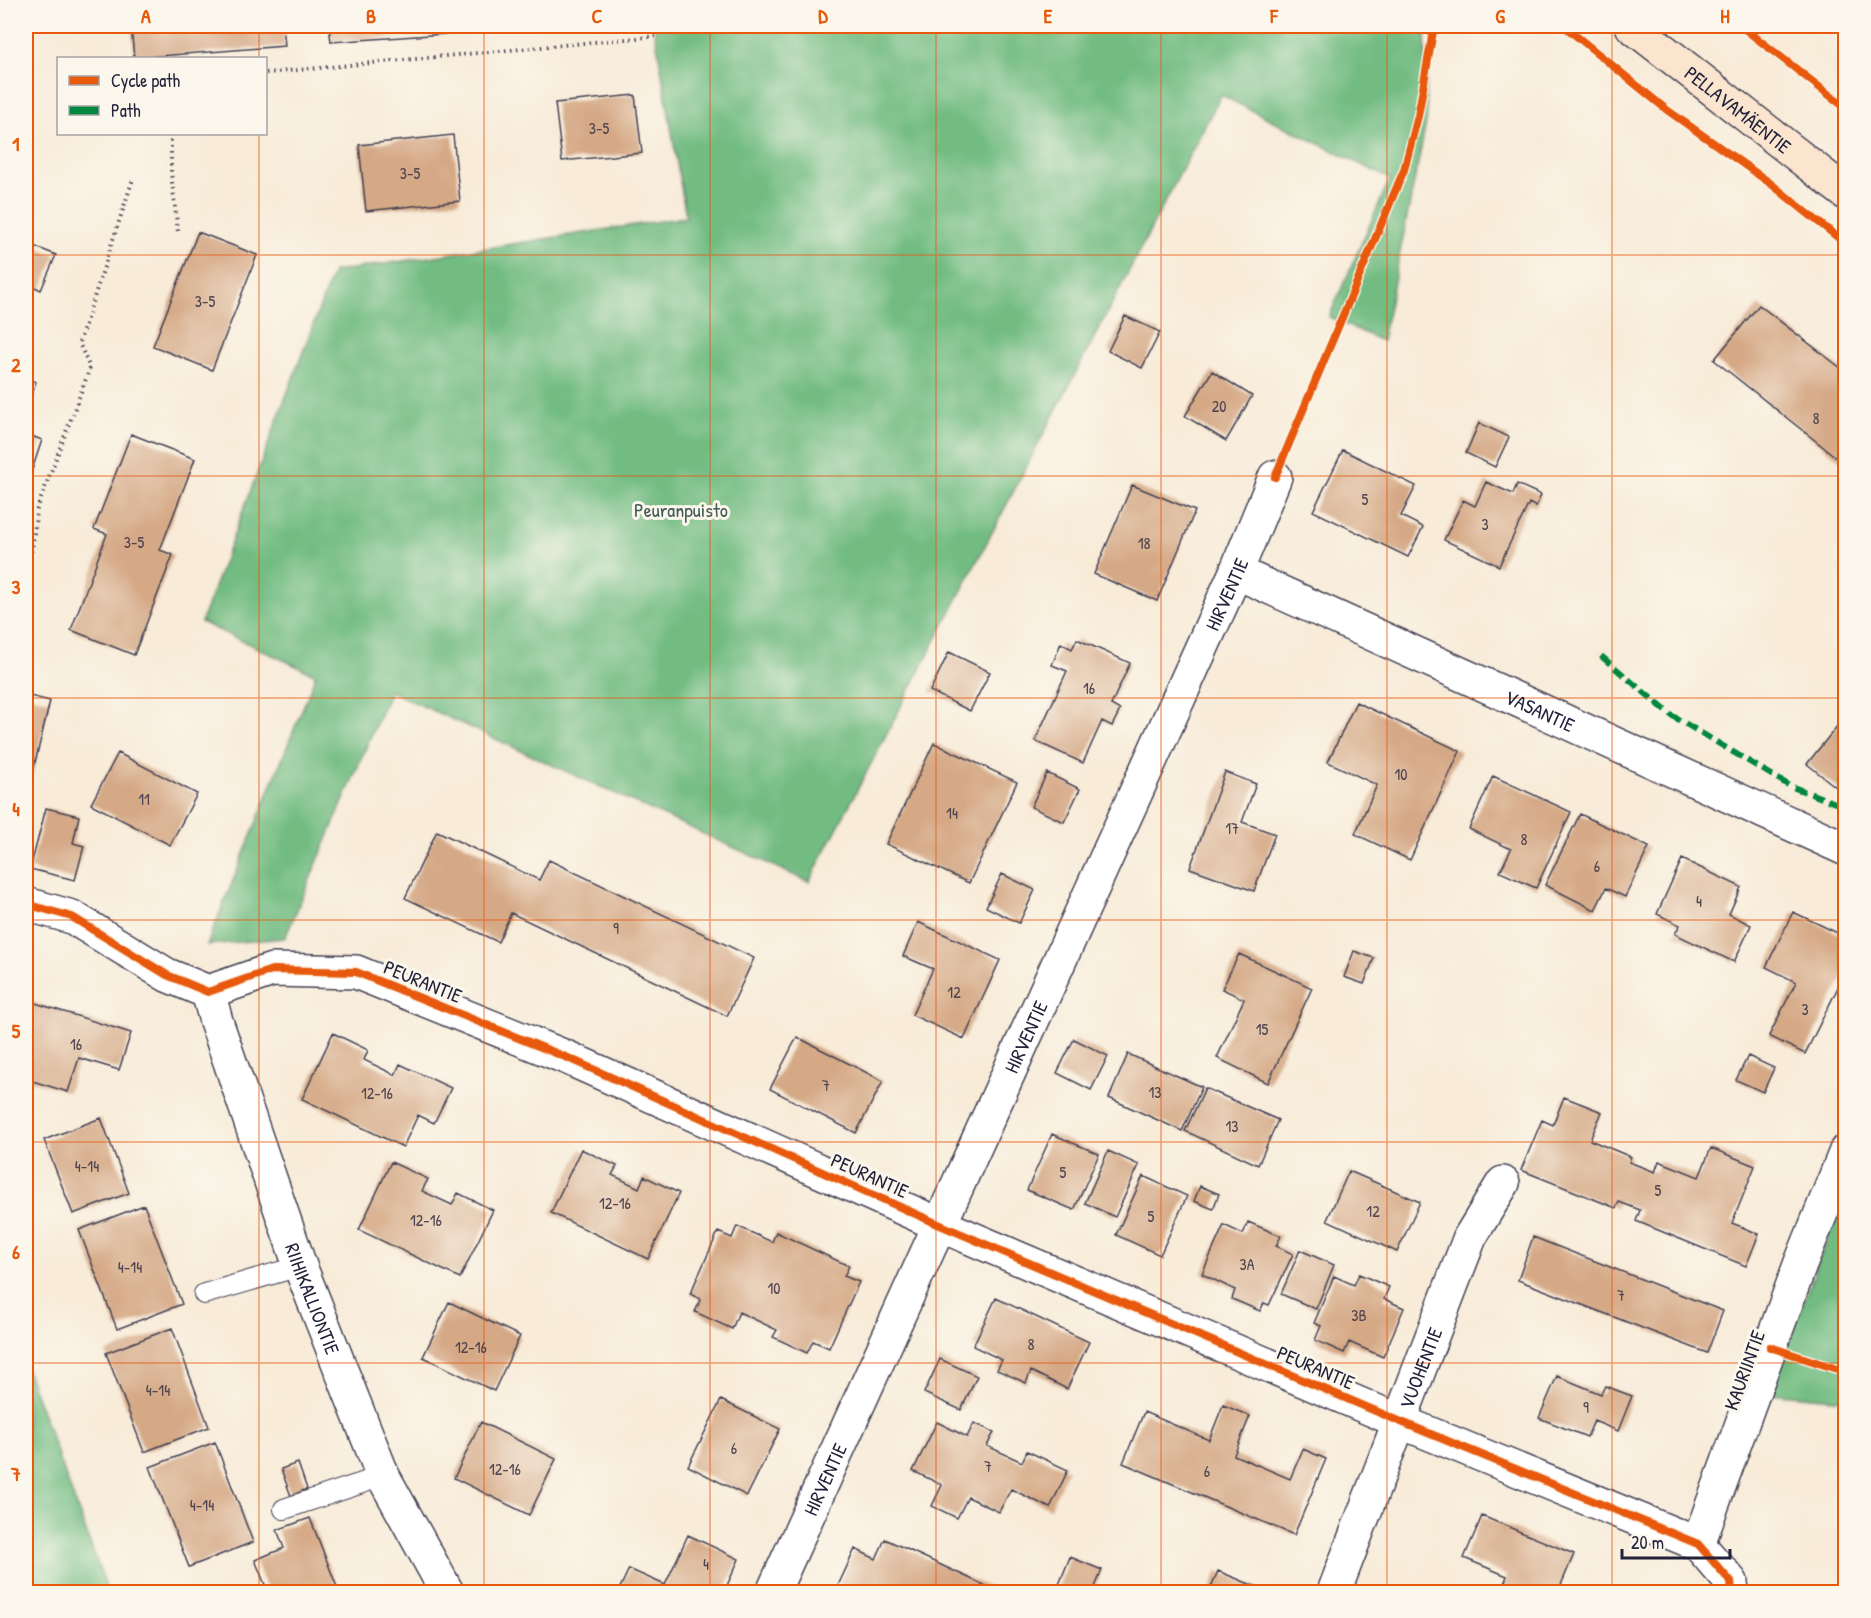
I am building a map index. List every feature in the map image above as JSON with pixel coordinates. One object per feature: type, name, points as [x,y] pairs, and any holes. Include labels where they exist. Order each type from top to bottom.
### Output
[{"type":"street","name":"PELLAVAMÄENTIE","points":[[1632,26],[1845,193]]},
{"type":"street","name":"HIRVENTIE","points":[[772,1593],[1236,572],[1275,477]]},
{"type":"street","name":"VASANTIE","points":[[1236,572],[1845,849]]},
{"type":"street","points":[[26,904],[72,917],[167,975],[208,992]]},
{"type":"street","name":"PEURANTIE","points":[[208,992],[272,970],[356,972],[568,1058],[938,1224],[1399,1421],[1698,1544]]},
{"type":"street","name":"RIIHIKALLIONTIE","points":[[208,992],[300,1266],[382,1476],[447,1593]]},
{"type":"street","name":"KAURIINTIE","points":[[1698,1544],[1800,1265],[1845,1151]]},
{"type":"street","name":"VUOHENTIE","points":[[1334,1593],[1470,1237],[1503,1183]]},
{"type":"street","points":[[1698,1544],[1731,1582],[1732,1593]]},
{"type":"lane","points":[[204,1294],[300,1266]]},
{"type":"lane","points":[[284,1509],[382,1476]]},
{"type":"path","points":[[267,74],[658,36]]},
{"type":"path","points":[[171,135],[171,173],[178,232]]},
{"type":"path","points":[[26,569],[32,549],[37,509],[90,368],[79,343],[133,179]]},
{"type":"green space","name":"Peuranpuisto","points":[[654,26],[1425,26],[1427,118],[1382,341],[1329,317],[1390,179],[1221,95],[809,882],[390,691],[285,938],[207,945],[316,675],[201,622],[333,272],[686,217]]},
{"type":"green space","points":[[1845,1191],[1845,1400],[1769,1393]]},
{"type":"green space","points":[[26,1368],[108,1592],[26,1592]]},
{"type":"building","points":[[131,26],[283,26],[285,46],[134,57]]},
{"type":"building","points":[[329,26],[472,26],[473,32],[331,42]]},
{"type":"building","points":[[635,95],[642,153],[562,161],[555,103]]},
{"type":"building","points":[[453,135],[460,201],[366,211],[359,145]]},
{"type":"building","points":[[198,232],[257,255],[212,370],[153,346]]},
{"type":"building","points":[[26,243],[56,255],[41,290],[26,283]]},
{"type":"building","points":[[1759,305],[1846,372],[1846,465],[1714,360]]},
{"type":"building","points":[[1125,316],[1160,332],[1142,368],[1108,351]]},
{"type":"building","points":[[1212,371],[1252,396],[1226,441],[1185,416]]},
{"type":"building","points":[[26,379],[36,382],[26,409]]},
{"type":"building","points":[[1479,423],[1509,437],[1495,467],[1466,453]]},
{"type":"building","points":[[26,434],[42,440],[30,476],[26,474]]},
{"type":"building","points":[[131,434],[195,459],[160,550],[173,555],[134,655],[71,630],[107,534],[94,529]]},
{"type":"building","points":[[1343,450],[1416,486],[1401,516],[1423,527],[1408,557],[1313,511]]},
{"type":"building","points":[[1486,482],[1513,494],[1517,484],[1541,495],[1536,507],[1529,503],[1499,566],[1444,540],[1463,500],[1475,506]]},
{"type":"building","points":[[1132,485],[1195,511],[1157,601],[1094,574]]},
{"type":"building","points":[[1077,639],[1130,663],[1111,705],[1120,710],[1112,726],[1102,721],[1083,763],[1035,741],[1067,671],[1052,665],[1061,643],[1072,649]]},
{"type":"building","points":[[949,652],[990,672],[970,711],[930,691]]},
{"type":"building","points":[[26,695],[50,701],[26,800]]},
{"type":"building","points":[[1356,702],[1460,751],[1410,860],[1355,834],[1377,785],[1328,762]]},
{"type":"building","points":[[1846,715],[1846,795],[1807,764]]},
{"type":"building","points":[[934,743],[1017,782],[969,883],[886,844]]},
{"type":"building","points":[[118,753],[197,794],[170,845],[91,804]]},
{"type":"building","points":[[1225,772],[1256,784],[1242,822],[1275,834],[1254,891],[1190,868]]},
{"type":"building","points":[[1047,773],[1080,789],[1064,822],[1031,807]]},
{"type":"building","points":[[1493,776],[1571,812],[1536,888],[1500,872],[1511,849],[1469,829]]},
{"type":"building","points":[[46,808],[79,816],[73,843],[84,846],[75,880],[30,869]]},
{"type":"building","points":[[1580,814],[1649,847],[1625,897],[1606,888],[1595,910],[1545,885]]},
{"type":"building","points":[[437,831],[539,880],[549,860],[754,958],[727,1016],[511,913],[498,942],[405,898]]},
{"type":"building","points":[[1682,859],[1741,887],[1729,914],[1751,925],[1734,962],[1675,934],[1680,925],[1657,914]]},
{"type":"building","points":[[1002,874],[1035,890],[1019,923],[986,907]]},
{"type":"building","points":[[1793,912],[1846,937],[1846,971],[1805,1054],[1769,1036],[1796,982],[1766,967]]},
{"type":"building","points":[[918,922],[1000,960],[964,1039],[912,1015],[933,969],[903,956]]},
{"type":"building","points":[[1354,951],[1374,958],[1364,984],[1344,977]]},
{"type":"building","points":[[1239,954],[1312,988],[1268,1083],[1217,1058],[1244,999],[1222,989]]},
{"type":"building","points":[[26,1000],[131,1033],[119,1070],[79,1058],[68,1092],[26,1079],[29,1056],[26,1055]]},
{"type":"building","points":[[333,1033],[368,1050],[364,1060],[395,1075],[400,1064],[451,1088],[434,1123],[418,1115],[403,1147],[302,1099]]},
{"type":"building","points":[[797,1037],[883,1081],[856,1133],[770,1089]]},
{"type":"building","points":[[1074,1039],[1108,1056],[1091,1090],[1057,1073]]},
{"type":"building","points":[[1128,1054],[1202,1087],[1182,1131],[1109,1098]]},
{"type":"building","points":[[1748,1056],[1774,1068],[1763,1092],[1736,1080]]},
{"type":"building","points":[[1205,1088],[1278,1120],[1258,1165],[1185,1131]]},
{"type":"building","points":[[1564,1097],[1602,1112],[1590,1140],[1631,1157],[1629,1162],[1655,1172],[1659,1161],[1699,1177],[1711,1148],[1755,1166],[1732,1223],[1759,1234],[1746,1266],[1636,1221],[1640,1210],[1619,1202],[1616,1208],[1521,1170],[1542,1120],[1553,1125]]},
{"type":"building","points":[[101,1118],[129,1193],[73,1214],[44,1140]]},
{"type":"building","points":[[1052,1134],[1099,1154],[1074,1210],[1027,1190]]},
{"type":"building","points":[[581,1149],[617,1166],[612,1175],[639,1188],[644,1176],[679,1193],[648,1259],[551,1213]]},
{"type":"building","points":[[1108,1151],[1139,1165],[1115,1217],[1085,1203]]},
{"type":"building","points":[[391,1162],[428,1179],[422,1191],[452,1205],[458,1193],[493,1210],[460,1278],[359,1230]]},
{"type":"building","points":[[1349,1171],[1420,1202],[1397,1252],[1327,1220]]},
{"type":"building","points":[[1143,1176],[1187,1196],[1160,1255],[1116,1235]]},
{"type":"building","points":[[1200,1186],[1219,1194],[1213,1209],[1194,1201]]},
{"type":"building","points":[[144,1205],[182,1304],[117,1329],[79,1230]]},
{"type":"building","points":[[1248,1222],[1281,1236],[1276,1246],[1293,1254],[1269,1305],[1264,1303],[1260,1311],[1232,1299],[1235,1290],[1202,1274],[1224,1225],[1243,1234]]},
{"type":"building","points":[[737,1226],[772,1242],[776,1232],[849,1266],[844,1276],[859,1282],[829,1348],[813,1341],[807,1353],[773,1337],[777,1330],[739,1312],[732,1329],[695,1312],[701,1299],[690,1294],[718,1232],[732,1238]]},
{"type":"building","points":[[1533,1237],[1723,1311],[1707,1353],[1518,1280]]},
{"type":"building","points":[[1300,1250],[1334,1265],[1316,1309],[1281,1294]]},
{"type":"building","points":[[1359,1274],[1389,1287],[1384,1299],[1404,1308],[1383,1357],[1349,1342],[1344,1353],[1315,1340],[1321,1326],[1314,1323],[1334,1276],[1354,1285]]},
{"type":"building","points":[[996,1298],[1089,1342],[1067,1389],[1031,1371],[1026,1383],[997,1370],[1002,1360],[973,1346]]},
{"type":"building","points":[[449,1302],[520,1336],[494,1391],[423,1357]]},
{"type":"building","points":[[172,1328],[209,1427],[144,1452],[106,1353]]},
{"type":"building","points":[[940,1359],[977,1376],[961,1410],[924,1393]]},
{"type":"building","points":[[1557,1376],[1601,1394],[1605,1386],[1632,1396],[1618,1431],[1594,1421],[1587,1437],[1539,1418]]},
{"type":"building","points":[[721,1400],[780,1429],[747,1496],[688,1466]]},
{"type":"building","points":[[1223,1405],[1250,1416],[1234,1455],[1290,1479],[1303,1449],[1326,1459],[1294,1535],[1123,1463],[1144,1412],[1209,1440]]},
{"type":"building","points":[[481,1422],[556,1459],[529,1515],[454,1478]]},
{"type":"building","points":[[937,1422],[967,1437],[974,1423],[994,1432],[987,1446],[1022,1462],[1027,1451],[1068,1470],[1050,1508],[1011,1489],[999,1512],[968,1497],[957,1518],[932,1506],[942,1485],[913,1471]]},
{"type":"building","points":[[215,1442],[253,1542],[189,1567],[150,1467]]},
{"type":"building","points":[[298,1463],[307,1489],[291,1496],[281,1469]]},
{"type":"building","points":[[1482,1516],[1574,1554],[1558,1592],[1501,1592],[1507,1576],[1464,1558]]},
{"type":"building","points":[[310,1518],[339,1592],[268,1592],[255,1560],[284,1548],[277,1530]]},
{"type":"building","points":[[688,1535],[739,1559],[724,1592],[618,1592],[629,1569],[665,1585]]},
{"type":"building","points":[[885,1539],[999,1592],[835,1592],[855,1549],[876,1559]]},
{"type":"building","points":[[1070,1557],[1102,1570],[1093,1592],[1056,1592]]},
{"type":"building","points":[[1218,1571],[1269,1592],[1209,1592]]},
{"type":"marked path","points":[[1601,656],[1671,715],[1790,786],[1846,807]]},
{"type":"cycle path","points":[[1275,477],[1404,170],[1418,116],[1434,26]]},
{"type":"cycle path","points":[[1564,26],[1667,110],[1770,183],[1846,244]]},
{"type":"cycle path","points":[[1741,26],[1846,108]]},
{"type":"cycle path","points":[[26,904],[72,917],[167,975],[208,992],[272,970],[356,972],[568,1058],[938,1224],[1399,1421],[1698,1544],[1731,1582],[1732,1592]]},
{"type":"cycle path","points":[[1770,1347],[1846,1372]]}]
